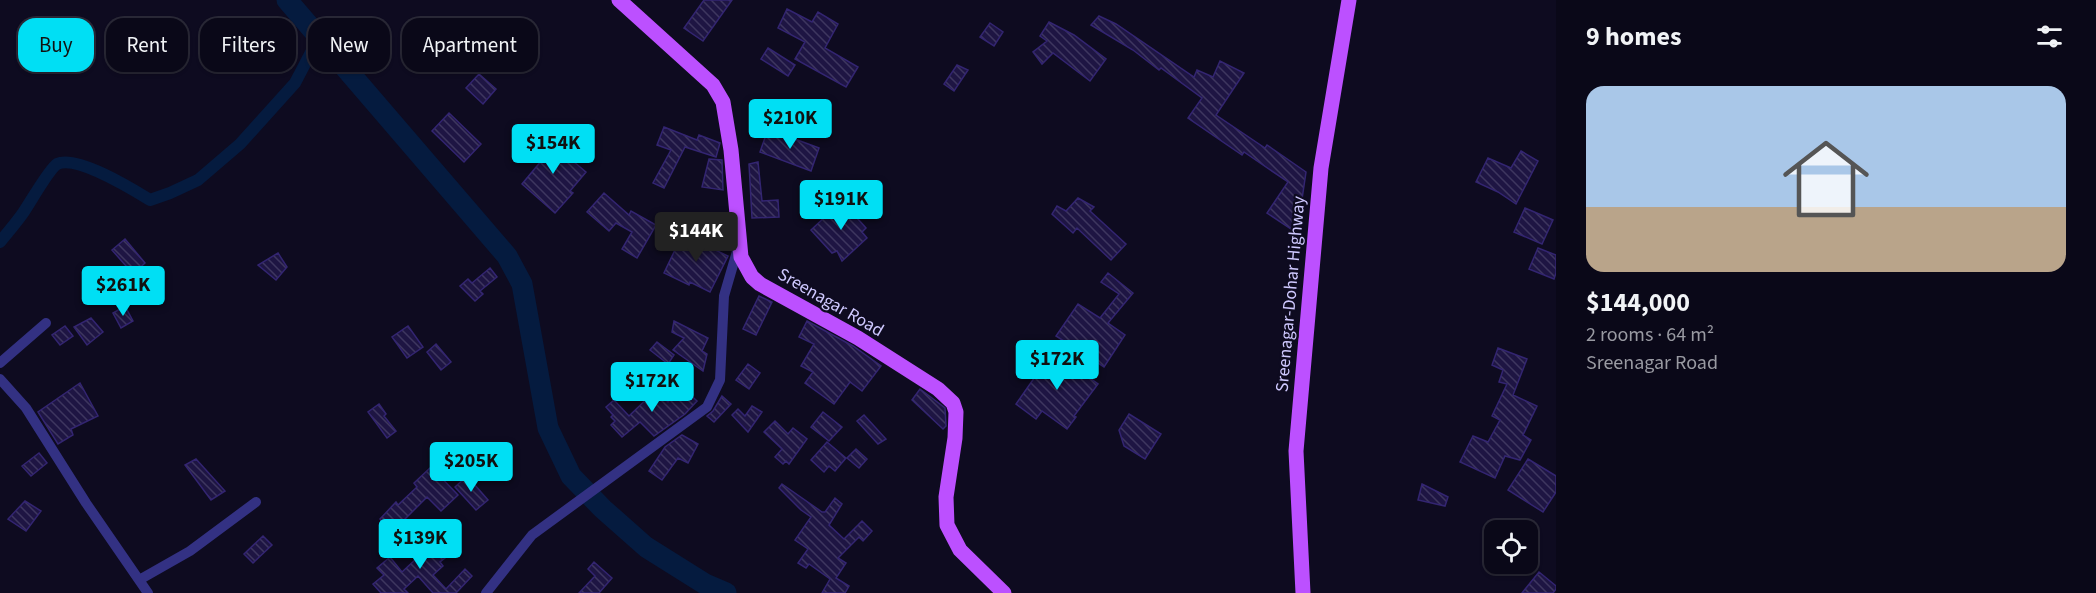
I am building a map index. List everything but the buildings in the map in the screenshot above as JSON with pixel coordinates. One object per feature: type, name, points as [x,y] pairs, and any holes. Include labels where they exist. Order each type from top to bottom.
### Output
[{"type":"main road","name":"Sreenagar Road","points":[[619,0],[702,74],[719,93],[723,102],[730,150],[739,244],[745,268],[752,277],[760,284],[858,338],[938,389],[953,404],[956,421],[946,497],[947,525],[960,550],[1004,593]]},
{"type":"main road","name":"Sreenagar-Dohar Highway","points":[[1303,593],[1296,451],[1321,168],[1349,0]]},
{"type":"street","points":[[486,593],[532,535],[707,407],[720,380],[724,296],[739,244]]},
{"type":"street","points":[[0,363],[46,323]]},
{"type":"street","points":[[0,378],[26,408],[147,593]]},
{"type":"street","points":[[138,580],[190,551],[256,501]]},
{"type":"waterway","points":[[287,0],[507,256],[522,284],[548,428],[571,476],[603,509],[646,547],[705,584],[726,593]]},
{"type":"waterway","points":[[0,242],[57,164],[77,164],[90,169],[118,181],[150,200],[198,180],[240,144],[295,83],[308,58]]}]
